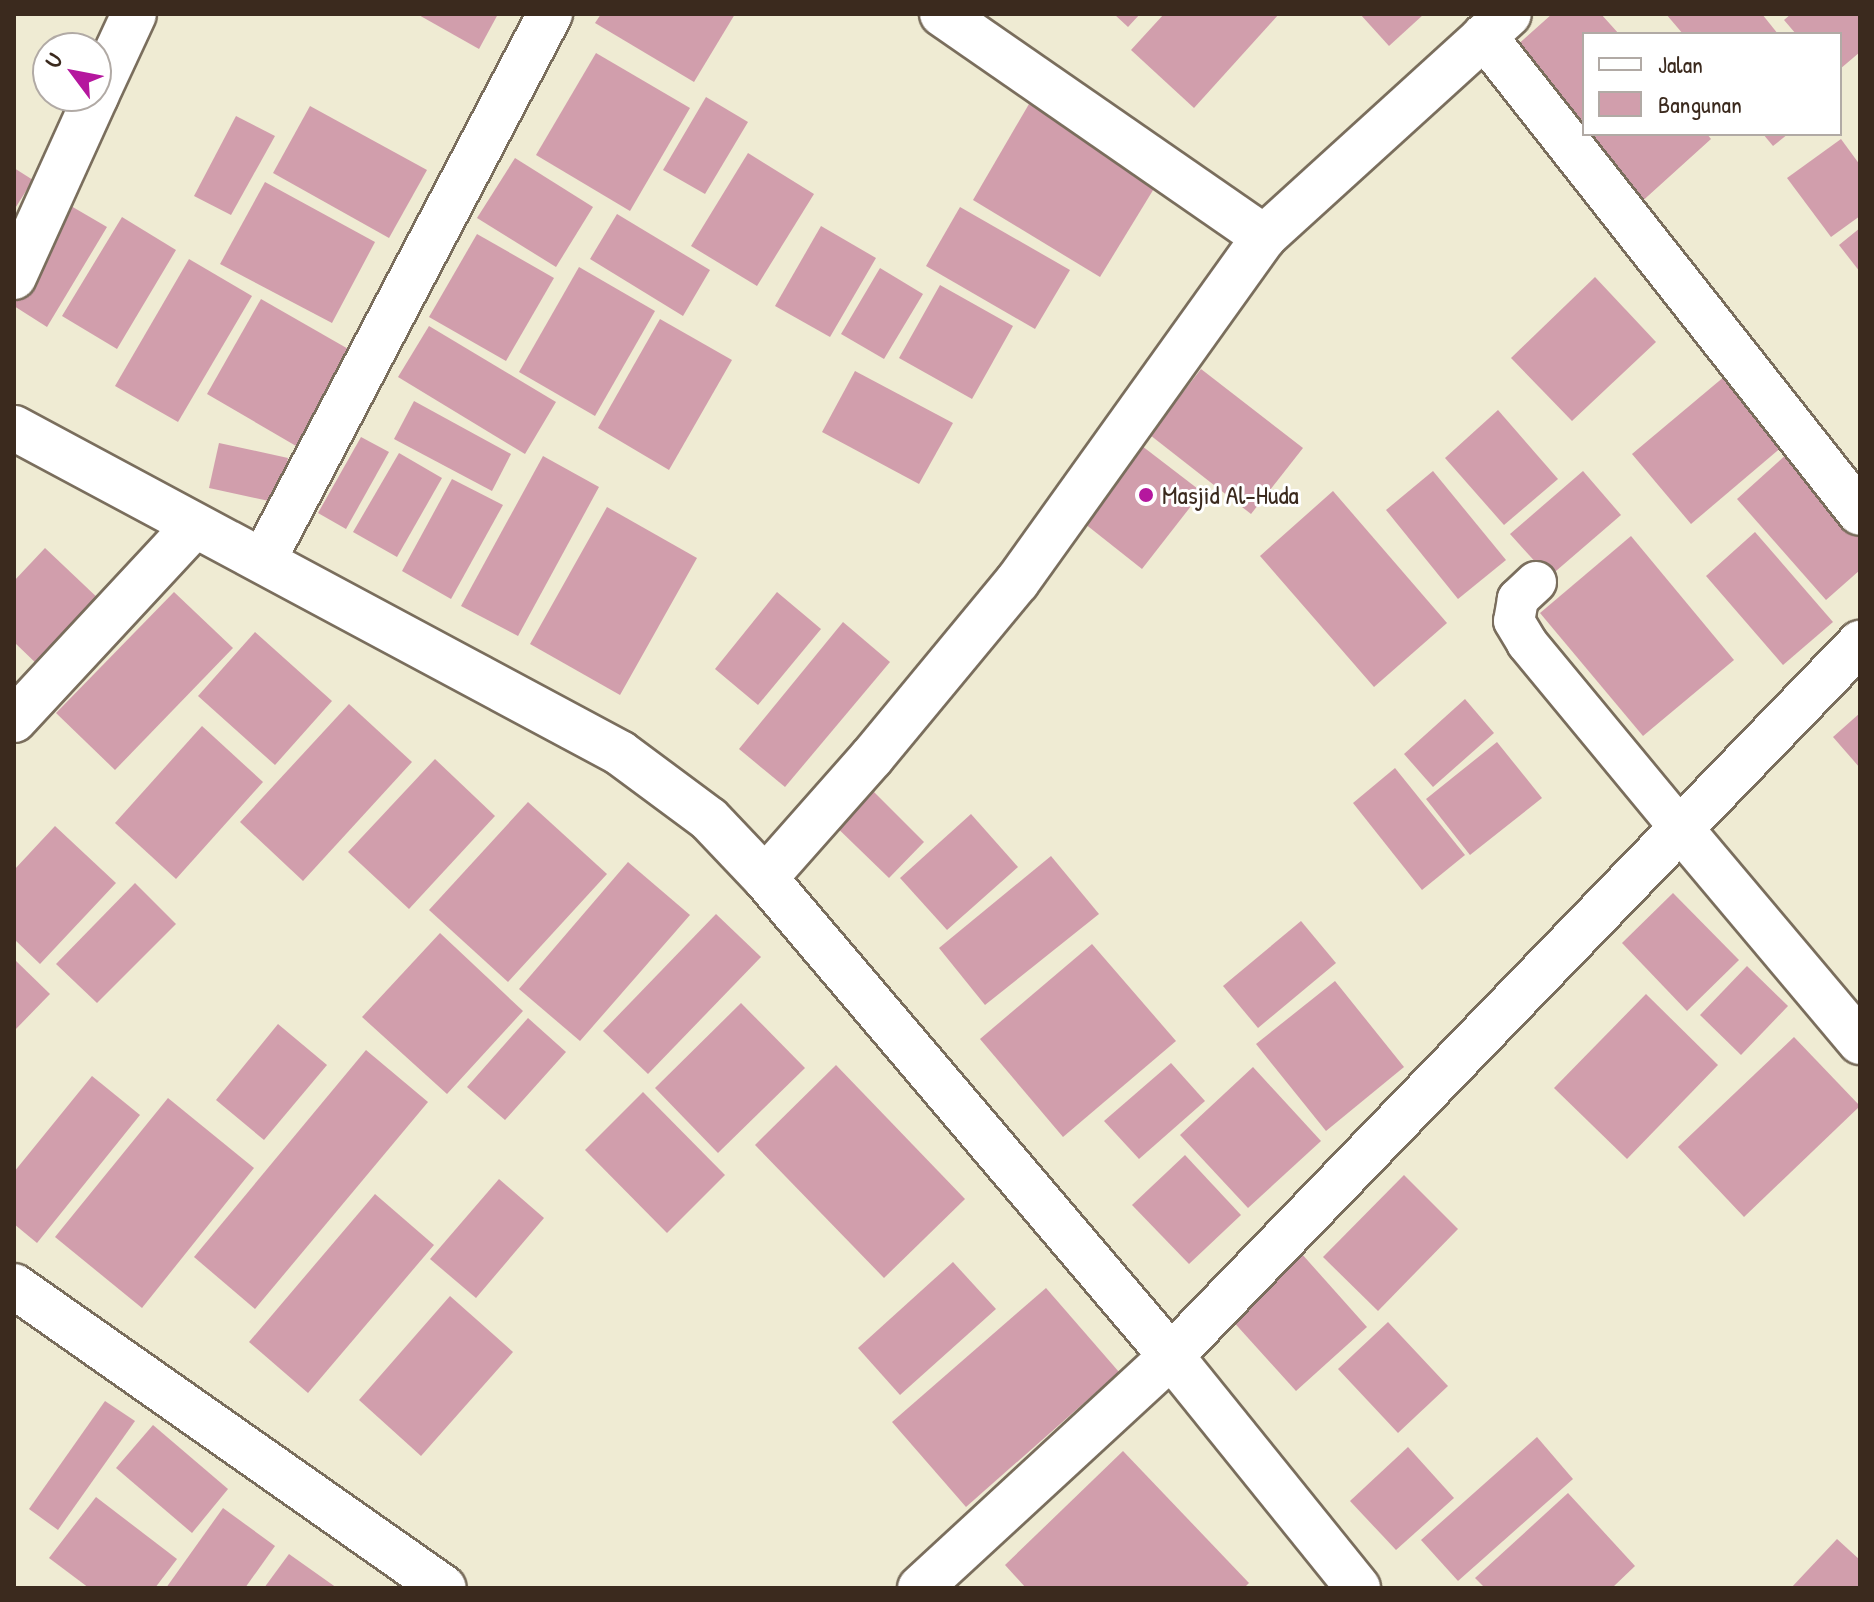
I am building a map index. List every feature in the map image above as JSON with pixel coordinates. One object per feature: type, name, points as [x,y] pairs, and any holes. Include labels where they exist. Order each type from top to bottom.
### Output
[{"type":"street","points":[[263,561],[550,14]]},
{"type":"street","points":[[942,14],[1264,237]]},
{"type":"street","points":[[112,50],[123,18]]},
{"type":"street","points":[[765,878],[872,757],[1017,582],[1264,237],[1496,25],[1860,513]]},
{"type":"street","points":[[14,277],[89,112]]},
{"type":"street","points":[[14,428],[620,753],[709,819],[765,878],[1171,1356],[1358,1588]]},
{"type":"street","points":[[14,720],[194,526]]},
{"type":"street","points":[[920,1588],[1171,1356],[1860,643]]},
{"type":"street","points":[[1680,828],[1860,1042]]},
{"type":"street","points":[[14,1286],[444,1588]]},
{"type":"lane","points":[[1536,582],[1518,599],[1514,621],[1527,643],[1680,828]]},
{"type":"building","points":[[417,14],[498,14],[479,49]]},
{"type":"building","points":[[601,14],[735,14],[694,82],[595,23]]},
{"type":"building","points":[[1114,14],[1140,14],[1128,27]]},
{"type":"building","points":[[1164,14],[1279,14],[1194,108],[1131,50]]},
{"type":"building","points":[[1360,14],[1424,14],[1389,46]]},
{"type":"building","points":[[1552,14],[1601,14],[1617,32],[1582,32],[1582,136],[1709,136],[1711,139],[1638,205],[1506,55]]},
{"type":"building","points":[[1666,14],[1762,14],[1776,32],[1681,32]]},
{"type":"building","points":[[1791,14],[1860,14],[1860,52],[1842,67],[1842,32],[1794,32],[1784,20]]},
{"type":"building","points":[[596,53],[690,108],[630,211],[536,155]]},
{"type":"building","points":[[706,97],[748,122],[705,194],[663,170]]},
{"type":"building","points":[[1029,104],[1158,182],[1100,277],[973,200]]},
{"type":"building","points":[[310,106],[427,170],[389,238],[273,173]]},
{"type":"building","points":[[236,116],[275,136],[231,215],[194,196]]},
{"type":"building","points":[[1765,136],[1786,136],[1773,146]]},
{"type":"building","points":[[1841,139],[1860,165],[1860,216],[1831,237],[1787,178]]},
{"type":"building","points":[[748,153],[814,194],[757,286],[691,246]]},
{"type":"building","points":[[515,158],[593,207],[556,267],[477,218]]},
{"type":"building","points":[[14,168],[33,180],[14,210]]},
{"type":"building","points":[[265,182],[375,242],[332,323],[220,264]]},
{"type":"building","points":[[71,206],[107,227],[47,327],[14,306],[14,300]]},
{"type":"building","points":[[960,207],[1070,270],[1035,329],[926,266]]},
{"type":"building","points":[[617,214],[710,270],[683,316],[590,259]]},
{"type":"building","points":[[122,217],[176,250],[117,349],[62,316]]},
{"type":"building","points":[[821,226],[876,258],[830,337],[775,306]]},
{"type":"building","points":[[1860,228],[1860,272],[1839,245]]},
{"type":"building","points":[[477,234],[554,278],[506,361],[429,317]]},
{"type":"building","points":[[189,259],[252,296],[178,422],[115,386]]},
{"type":"building","points":[[579,267],[655,311],[595,416],[519,372]]},
{"type":"building","points":[[880,268],[923,294],[884,359],[841,334]]},
{"type":"building","points":[[1595,277],[1656,342],[1572,421],[1511,358]]},
{"type":"building","points":[[940,285],[1013,326],[972,399],[899,358]]},
{"type":"building","points":[[261,299],[357,354],[303,450],[207,394]]},
{"type":"building","points":[[660,319],[732,360],[669,470],[598,428]]},
{"type":"building","points":[[429,326],[556,402],[525,454],[398,377]]},
{"type":"building","points":[[1201,369],[1303,448],[1251,514],[1150,435]]},
{"type":"building","points":[[855,371],[953,423],[919,484],[822,432]]},
{"type":"building","points":[[1725,376],[1783,446],[1691,524],[1632,454]]},
{"type":"building","points":[[414,401],[511,454],[492,491],[394,439]]},
{"type":"building","points":[[1498,410],[1558,479],[1504,525],[1445,458]]},
{"type":"building","points":[[1129,436],[1202,492],[1142,569],[1070,512]]},
{"type":"building","points":[[361,437],[389,452],[346,529],[318,513]]},
{"type":"building","points":[[219,443],[288,458],[278,503],[209,488]]},
{"type":"building","points":[[399,453],[442,478],[397,557],[353,532]]},
{"type":"building","points":[[1788,453],[1860,535],[1860,570],[1826,600],[1737,499]]},
{"type":"building","points":[[543,456],[599,487],[518,636],[461,606]]},
{"type":"building","points":[[1433,471],[1506,560],[1458,599],[1386,510]]},
{"type":"building","points":[[1583,471],[1621,515],[1549,577],[1510,534]]},
{"type":"building","points":[[452,479],[503,505],[451,599],[402,571]]},
{"type":"building","points":[[1333,491],[1447,623],[1374,687],[1260,556]]},
{"type":"building","points":[[607,507],[697,558],[620,695],[530,644]]},
{"type":"building","points":[[1755,532],[1833,622],[1783,665],[1706,576]]},
{"type":"building","points":[[1631,536],[1734,660],[1643,736],[1540,613]]},
{"type":"building","points":[[45,548],[102,602],[41,668],[14,642],[14,581]]},
{"type":"building","points":[[174,592],[233,648],[115,770],[56,713]]},
{"type":"building","points":[[777,592],[821,629],[758,705],[715,669]]},
{"type":"building","points":[[843,622],[890,662],[785,787],[739,749]]},
{"type":"building","points":[[255,632],[332,701],[275,765],[198,696]]},
{"type":"building","points":[[1465,699],[1494,733],[1433,787],[1404,754]]},
{"type":"building","points":[[349,704],[412,762],[303,881],[240,822]]},
{"type":"building","points":[[1860,713],[1860,768],[1833,737]]},
{"type":"building","points":[[202,726],[263,782],[176,879],[115,823]]},
{"type":"building","points":[[1497,742],[1542,798],[1470,855],[1426,799]]},
{"type":"building","points":[[435,759],[495,816],[409,909],[348,852]]},
{"type":"building","points":[[1395,768],[1465,855],[1422,890],[1353,803]]},
{"type":"building","points":[[861,779],[924,842],[889,878],[825,816]]},
{"type":"building","points":[[528,802],[607,874],[508,982],[429,910]]},
{"type":"building","points":[[971,814],[1018,867],[947,930],[900,878]]},
{"type":"building","points":[[55,826],[116,883],[40,964],[14,939],[14,870]]},
{"type":"building","points":[[1051,856],[1099,914],[985,1005],[939,948]]},
{"type":"building","points":[[628,862],[690,915],[580,1041],[519,989]]},
{"type":"building","points":[[135,883],[176,924],[97,1003],[56,964]]},
{"type":"building","points":[[1673,893],[1739,960],[1687,1011],[1622,943]]},
{"type":"building","points":[[716,914],[761,957],[648,1074],[603,1031]]},
{"type":"building","points":[[1301,921],[1336,963],[1258,1028],[1223,986]]},
{"type":"building","points":[[440,933],[523,1011],[447,1094],[362,1017]]},
{"type":"building","points":[[1092,944],[1176,1041],[1063,1137],[980,1039]]},
{"type":"building","points":[[14,959],[50,994],[14,1031]]},
{"type":"building","points":[[1747,966],[1788,1006],[1741,1055],[1700,1015]]},
{"type":"building","points":[[1335,981],[1404,1067],[1326,1131],[1256,1044]]},
{"type":"building","points":[[1646,994],[1718,1065],[1627,1159],[1554,1088]]},
{"type":"building","points":[[741,1003],[805,1068],[718,1153],[655,1088]]},
{"type":"building","points":[[528,1018],[566,1052],[505,1120],[467,1087]]},
{"type":"building","points":[[278,1024],[327,1065],[264,1140],[216,1100]]},
{"type":"building","points":[[1794,1037],[1860,1106],[1744,1217],[1678,1147]]},
{"type":"building","points":[[366,1050],[428,1102],[255,1309],[194,1257]]},
{"type":"building","points":[[1171,1063],[1205,1101],[1139,1159],[1104,1121]]},
{"type":"building","points":[[836,1065],[965,1199],[884,1278],[755,1145]]},
{"type":"building","points":[[1253,1067],[1321,1141],[1248,1208],[1180,1135]]},
{"type":"building","points":[[92,1076],[140,1115],[37,1243],[14,1224],[14,1172]]},
{"type":"building","points":[[643,1092],[725,1175],[667,1233],[585,1150]]},
{"type":"building","points":[[168,1098],[254,1168],[142,1308],[55,1237]]},
{"type":"building","points":[[1185,1155],[1241,1215],[1189,1264],[1132,1205]]},
{"type":"building","points":[[1404,1175],[1458,1229],[1378,1311],[1323,1257]]},
{"type":"building","points":[[499,1179],[544,1218],[476,1298],[430,1259]]},
{"type":"building","points":[[375,1194],[434,1245],[308,1393],[249,1342]]},
{"type":"building","points":[[1301,1253],[1367,1327],[1296,1391],[1230,1318]]},
{"type":"building","points":[[953,1262],[996,1309],[900,1395],[858,1348]]},
{"type":"building","points":[[1046,1288],[1119,1372],[966,1507],[892,1422]]},
{"type":"building","points":[[450,1296],[513,1352],[421,1456],[359,1400]]},
{"type":"building","points":[[1388,1322],[1448,1386],[1398,1433],[1338,1369]]},
{"type":"building","points":[[105,1401],[135,1421],[58,1530],[29,1509]]},
{"type":"building","points":[[153,1425],[228,1489],[192,1533],[116,1468]]},
{"type":"building","points":[[1537,1437],[1573,1479],[1458,1581],[1421,1540]]},
{"type":"building","points":[[1408,1447],[1454,1498],[1396,1550],[1350,1501]]},
{"type":"building","points":[[1123,1451],[1249,1583],[1244,1588],[1026,1588],[1005,1565]]},
{"type":"building","points":[[1568,1493],[1635,1566],[1612,1588],[1485,1588],[1475,1578]]},
{"type":"building","points":[[96,1497],[177,1559],[155,1588],[89,1588],[49,1558]]},
{"type":"building","points":[[223,1508],[275,1546],[245,1588],[166,1588]]},
{"type":"building","points":[[1837,1539],[1860,1560],[1860,1588],[1791,1588]]},
{"type":"building","points":[[289,1554],[337,1588],[264,1588]]},
{"type":"place","name":"Masjid Al-Huda","points":[[1146,495]]}]
